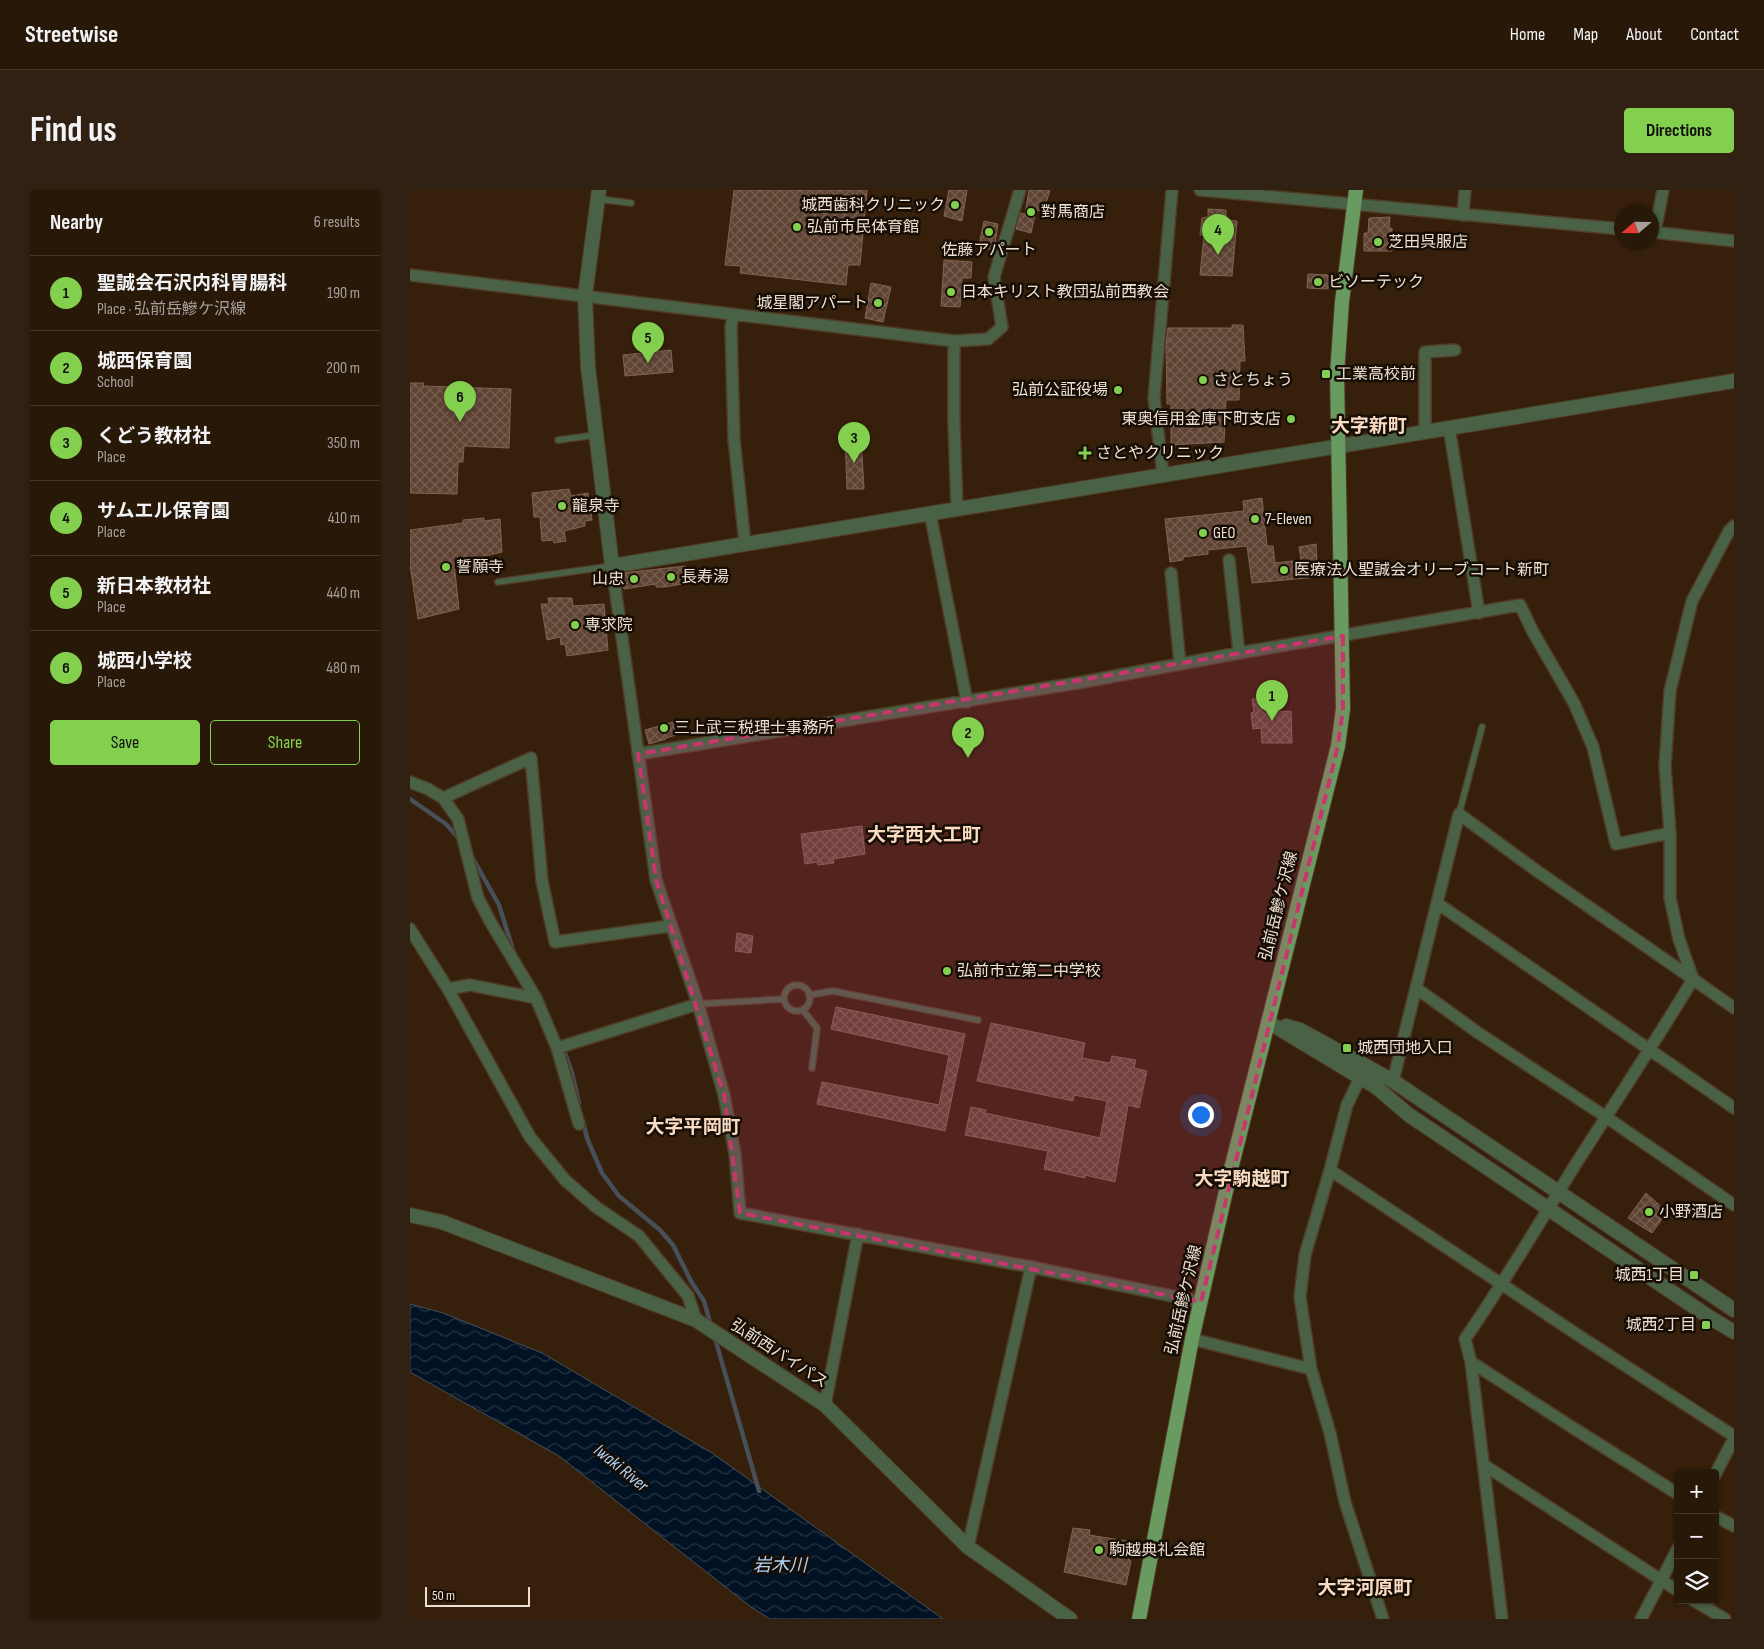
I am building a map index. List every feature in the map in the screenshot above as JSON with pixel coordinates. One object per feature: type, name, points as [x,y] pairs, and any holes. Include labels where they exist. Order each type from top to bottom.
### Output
[{"type":"main road","name":"弘前岳鰺ケ沢線","points":[[1139,1619],[1192,1339],[1232,1165],[1338,746],[1343,709],[1343,636],[1337,445],[1337,374],[1342,302],[1354,197]]},
{"type":"street","points":[[410,275],[954,342],[988,339],[1002,327],[994,277],[1020,190]]},
{"type":"street","points":[[1163,474],[1154,398],[1172,190]]},
{"type":"street","points":[[1200,190],[1354,197],[1463,215],[1614,228]]},
{"type":"street","points":[[1463,215],[1465,190]]},
{"type":"street","points":[[1659,207],[1663,190]]},
{"type":"street","points":[[599,194],[584,296],[588,367],[612,566],[638,754],[656,880],[698,1004],[724,1094],[735,1154],[740,1213],[1031,1267],[1201,1302]]},
{"type":"street","points":[[1659,233],[1734,241]]},
{"type":"street","points":[[733,314],[734,439],[745,544]]},
{"type":"street","points":[[954,342],[957,508]]},
{"type":"street","points":[[1425,431],[1425,352],[1455,350]]},
{"type":"street","points":[[612,566],[1734,381]]},
{"type":"street","points":[[1449,427],[1479,612]]},
{"type":"street","points":[[930,513],[967,702]]},
{"type":"street","points":[[1693,979],[1679,939],[1670,898],[1670,833],[1665,766],[1670,691],[1692,601],[1729,531],[1734,526]]},
{"type":"street","points":[[1229,560],[1239,653]]},
{"type":"street","points":[[1171,573],[1180,664]]},
{"type":"street","points":[[638,754],[967,702],[1520,605],[1532,632],[1574,703],[1592,747],[1616,844],[1670,833]]},
{"type":"street","points":[[443,798],[530,758],[542,881],[555,942],[670,926]]},
{"type":"street","points":[[410,782],[428,789],[443,798],[458,818],[478,898],[536,998],[557,1048],[579,1124]]},
{"type":"street","points":[[1392,1081],[1459,814],[1544,876],[1734,1008]]},
{"type":"street","points":[[1437,904],[1734,1108]]},
{"type":"street","points":[[410,929],[448,989],[530,1137],[565,1180],[596,1208],[639,1236],[688,1296],[696,1320]]},
{"type":"street","points":[[1502,1619],[1471,1362],[1465,1339],[1502,1285],[1549,1210],[1558,1192],[1650,1051],[1693,979]]},
{"type":"street","points":[[448,989],[470,985],[536,998]]},
{"type":"street","points":[[1416,988],[1477,1032],[1606,1116],[1734,1205]]},
{"type":"street","points":[[557,1048],[698,1004]]},
{"type":"street","points":[[1268,1022],[1376,1086],[1409,1114],[1549,1210],[1734,1332]]},
{"type":"street","points":[[1268,1022],[1300,1030],[1392,1081],[1734,1310]]},
{"type":"street","points":[[1360,1078],[1347,1105],[1304,1256],[1300,1297],[1311,1370],[1330,1433],[1344,1502],[1383,1619]]},
{"type":"street","points":[[1330,1170],[1734,1437],[1718,1469]]},
{"type":"street","name":"弘前西バイパス","points":[[410,1214],[442,1222],[696,1320],[825,1405],[968,1547],[1070,1619]]},
{"type":"street","points":[[825,1405],[858,1234]]},
{"type":"street","points":[[968,1547],[1031,1267]]},
{"type":"street","points":[[1192,1339],[1311,1370]]},
{"type":"street","points":[[1471,1362],[1674,1491]]},
{"type":"street","points":[[1484,1465],[1674,1588]]},
{"type":"street","points":[[1719,1518],[1734,1526]]},
{"type":"street","points":[[1642,1619],[1674,1556]]},
{"type":"street","points":[[1700,1604],[1725,1619]]},
{"type":"lane","points":[[599,194],[630,203]]},
{"type":"lane","points":[[558,440],[596,434]]},
{"type":"lane","points":[[498,582],[612,566]]},
{"type":"lane","points":[[1459,814],[1482,727]]},
{"type":"lane","points":[[792,986],[801,986],[808,992],[809,996],[808,1004],[803,1010],[798,1011],[790,1010],[784,1000],[786,991],[792,986]]},
{"type":"lane","points":[[809,996],[833,991],[978,1020]]},
{"type":"lane","points":[[698,1004],[784,1000]]},
{"type":"lane","points":[[803,1010],[817,1028],[812,1068]]},
{"type":"highlighted area","points":[[1343,636],[1343,709],[1338,746],[1201,1302],[740,1213],[724,1095],[656,880],[638,754]]},
{"type":"water","name":"岩木川","points":[[410,1304],[443,1313],[542,1353],[712,1453],[943,1619],[770,1619],[751,1607],[559,1456],[410,1372]]},
{"type":"building","name":"弘前市民体育館","points":[[734,190],[867,190],[860,265],[848,265],[846,285],[740,273],[741,266],[725,265]]},
{"type":"building","name":"城西歯科クリニック","points":[[949,190],[967,190],[962,221],[944,216]]},
{"type":"building","name":"對馬商店","points":[[1029,190],[1050,190],[1044,210],[1036,211],[1031,233],[1016,229],[1021,213],[1025,214]]},
{"type":"building","points":[[1208,209],[1226,210],[1226,220],[1237,221],[1232,276],[1200,275],[1204,235],[1200,235],[1202,218],[1208,217]]},
{"type":"building","name":"芝田呉服店","points":[[1390,217],[1389,229],[1392,228],[1392,251],[1364,251],[1364,233],[1368,233],[1369,218]]},
{"type":"building","name":"佐藤アパート","points":[[984,221],[998,224],[994,251],[979,245]]},
{"type":"building","name":"日本キリスト教団弘前西教会","points":[[944,260],[972,262],[971,278],[962,278],[960,307],[941,306]]},
{"type":"building","name":"ビソーテック","points":[[1308,274],[1328,275],[1328,289],[1307,288]]},
{"type":"building","name":"城星閣アパート","points":[[871,283],[891,287],[883,322],[865,318]]},
{"type":"building","name":"さとちょう","points":[[1232,325],[1243,325],[1245,361],[1240,361],[1239,400],[1226,400],[1224,442],[1171,445],[1171,404],[1167,404],[1166,345],[1168,328],[1232,328]]},
{"type":"building","points":[[671,350],[673,372],[625,376],[623,355]]},
{"type":"building","points":[[410,383],[424,383],[423,386],[511,389],[509,448],[464,446],[463,462],[458,462],[457,494],[410,493]]},
{"type":"building","points":[[845,437],[861,437],[864,489],[847,489]]},
{"type":"building","name":"龍泉寺","points":[[569,489],[571,496],[588,493],[592,520],[585,521],[585,526],[564,531],[566,541],[554,543],[553,540],[542,541],[540,517],[534,517],[532,493]]},
{"type":"building","points":[[1262,498],[1267,546],[1273,546],[1275,563],[1301,560],[1299,547],[1316,544],[1318,577],[1252,583],[1247,546],[1208,550],[1208,554],[1183,557],[1183,560],[1170,562],[1165,519],[1244,511],[1243,501]]},
{"type":"building","name":"誓願寺","points":[[484,518],[484,521],[500,519],[502,552],[454,563],[459,609],[418,619],[410,564],[410,530],[463,523],[463,520]]},
{"type":"building","points":[[686,566],[688,583],[665,587],[656,587],[656,584],[624,589],[622,573]]},
{"type":"building","name":"専求院","points":[[548,598],[572,598],[573,606],[604,604],[608,650],[567,656],[565,644],[561,645],[560,637],[547,640],[541,604],[549,604]]},
{"type":"building","points":[[1271,698],[1274,712],[1291,711],[1292,743],[1262,743],[1261,728],[1253,729],[1251,713],[1254,712],[1252,699]]},
{"type":"building","name":"三上武三税理士事務所","points":[[673,722],[676,735],[649,744],[645,730]]},
{"type":"building","points":[[862,826],[865,854],[833,859],[834,863],[818,865],[817,862],[805,864],[801,834]]},
{"type":"building","points":[[737,933],[753,936],[751,953],[735,951]]},
{"type":"building","points":[[836,1007],[965,1034],[945,1131],[817,1104],[822,1082],[939,1105],[949,1055],[831,1029]]},
{"type":"building","points":[[991,1023],[1085,1043],[1082,1058],[1110,1063],[1112,1056],[1136,1060],[1134,1068],[1147,1071],[1139,1108],[1128,1105],[1115,1182],[1044,1169],[1048,1151],[965,1135],[971,1107],[986,1110],[985,1113],[1100,1138],[1107,1101],[1074,1095],[1073,1101],[977,1081]]},
{"type":"building","name":"小野酒店","points":[[1646,1193],[1667,1212],[1652,1233],[1628,1218]]},
{"type":"building","name":"駒越典礼会館","points":[[1073,1528],[1090,1530],[1089,1535],[1133,1542],[1127,1558],[1131,1561],[1126,1585],[1064,1572]]},
{"type":"waterway","points":[[410,799],[446,824],[461,841]]},
{"type":"waterway","points":[[470,853],[499,905],[514,953]]},
{"type":"waterway","points":[[563,1048],[572,1073],[579,1103]]},
{"type":"waterway","points":[[583,1121],[587,1138],[602,1173],[619,1196],[660,1230],[673,1245],[692,1283],[704,1301],[711,1326]]},
{"type":"waterway","points":[[714,1335],[759,1491]]},
{"type":"place","name":"城西歯科クリニック","points":[[955,205]]},
{"type":"place","name":"對馬商店","points":[[1031,212]]},
{"type":"place","name":"弘前市民体育館","points":[[797,227]]},
{"type":"place","name":"佐藤アパート","points":[[989,232]]},
{"type":"place","name":"芝田呉服店","points":[[1378,242]]},
{"type":"place","name":"サムエル保育園","points":[[1218,255]]},
{"type":"place","name":"ビソーテック","points":[[1318,282]]},
{"type":"place","name":"日本キリスト教団弘前西教会","points":[[951,292]]},
{"type":"place","name":"城星閣アパート","points":[[878,303]]},
{"type":"place","name":"新日本教材社","points":[[648,363]]},
{"type":"place","name":"工業高校前","points":[[1326,374]]},
{"type":"place","name":"さとちょう","points":[[1203,380]]},
{"type":"place","name":"弘前公証役場","points":[[1118,390]]},
{"type":"place","name":"東奥信用金庫下町支店","points":[[1291,419]]},
{"type":"place","name":"城西小学校","points":[[460,422]]},
{"type":"place","name":"さとやクリニック","points":[[1085,453]]},
{"type":"place","name":"くどう教材社","points":[[854,463]]},
{"type":"place","name":"龍泉寺","points":[[562,506]]},
{"type":"place","name":"7-Eleven","points":[[1255,519]]},
{"type":"place","name":"GEO","points":[[1203,533]]},
{"type":"place","name":"誓願寺","points":[[446,567]]},
{"type":"place","name":"医療法人聖誠会オリーブコート新町","points":[[1284,570]]},
{"type":"place","name":"長寿湯","points":[[671,577]]},
{"type":"place","name":"山忠","points":[[634,579]]},
{"type":"place","name":"専求院","points":[[575,625]]},
{"type":"place","name":"聖誠会石沢内科胃腸科","points":[[1272,721]]},
{"type":"place","name":"三上武三税理士事務所","points":[[664,728]]},
{"type":"place","name":"城西保育園","points":[[968,758]]},
{"type":"place","name":"弘前市立第二中学校","points":[[947,971]]},
{"type":"place","name":"城西団地入口","points":[[1347,1048]]},
{"type":"place","name":"小野酒店","points":[[1649,1212]]},
{"type":"place","name":"城西1丁目","points":[[1694,1275]]},
{"type":"place","name":"城西2丁目","points":[[1706,1325]]},
{"type":"place","name":"駒越典礼会館","points":[[1099,1550]]},
{"type":"district","name":"大字新町","points":[[1369,426]]},
{"type":"district","name":"大字西大工町","points":[[924,835]]},
{"type":"district","name":"大字平岡町","points":[[693,1127]]},
{"type":"district","name":"大字駒越町","points":[[1242,1179]]},
{"type":"district","name":"大字河原町","points":[[1365,1588]]},
{"type":"water label","name":"Iwaki River","points":[[621,1468]]}]
